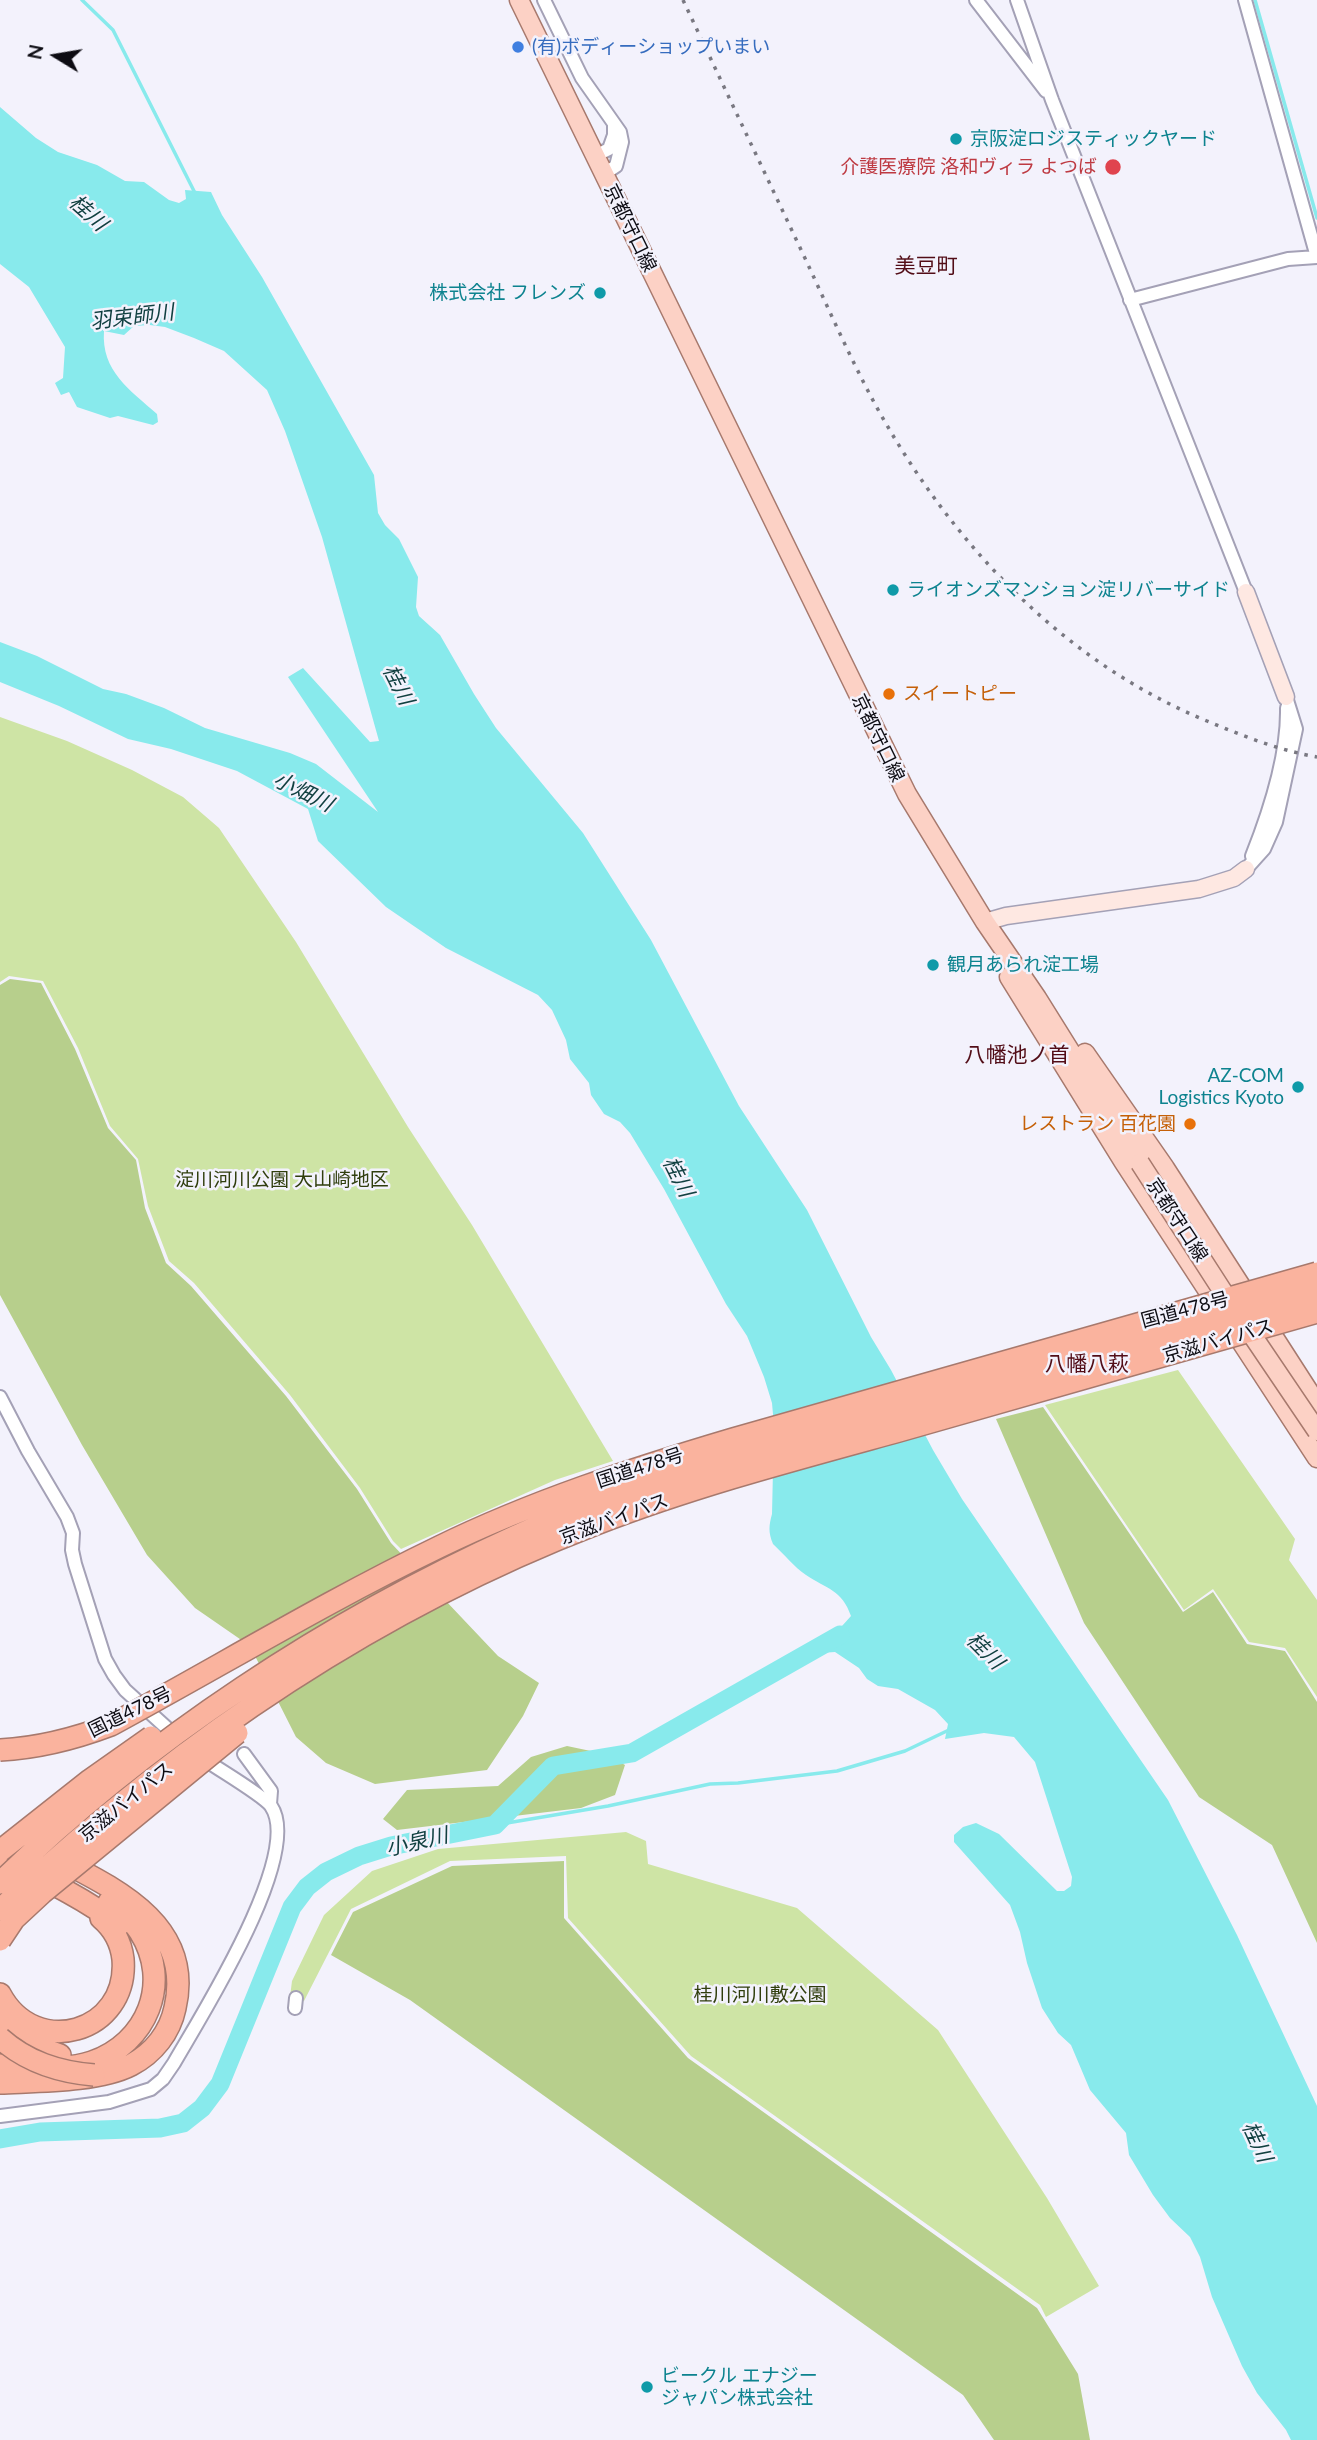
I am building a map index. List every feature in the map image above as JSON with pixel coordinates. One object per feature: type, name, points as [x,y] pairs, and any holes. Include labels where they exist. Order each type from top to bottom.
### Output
[{"type":"highway","name":"国道478号","points":[[0,1750],[49,1745],[111,1725],[440,1546],[579,1488],[733,1439],[1317,1273]]},
{"type":"highway","name":"京滋バイパス","points":[[0,1883],[94,1799],[208,1712],[340,1628],[457,1564],[589,1506],[738,1457],[1317,1293]]},
{"type":"highway","name":"京滋バイパス","points":[[0,1910],[87,1832],[227,1723],[334,1652],[388,1621],[524,1554],[596,1524],[771,1467],[1317,1312]]},
{"type":"highway","points":[[0,2065],[68,2066],[88,2064],[106,2057],[119,2049],[144,2022],[155,1990],[153,1962],[148,1948],[127,1916],[92,1891],[0,1839],[174,1721],[287,1650],[404,1587],[457,1564]]},
{"type":"highway","points":[[0,1940],[25,1908],[141,1811],[258,1716],[388,1621]]},
{"type":"highway","points":[[0,1851],[90,1780]]},
{"type":"highway","points":[[0,1830],[124,1896],[156,1924],[174,1955],[178,1972],[178,1991],[172,2019],[159,2043],[146,2055],[123,2068],[94,2075],[0,2083]]},
{"type":"highway","points":[[0,1858],[103,1912],[129,1935],[140,1957],[143,1984],[137,2010],[124,2031],[90,2052],[60,2055],[20,2049],[0,2039]]},
{"type":"highway","points":[[0,1994],[15,2015],[30,2025],[50,2032],[65,2032],[96,2020],[108,2010],[118,1996],[122,1982],[122,1952],[109,1925],[76,1897]]},
{"type":"highway","points":[[0,2022],[23,2041],[60,2055]]},
{"type":"highway","points":[[0,2039],[20,2053],[49,2067],[94,2075]]},
{"type":"main road","name":"京都守口線","points":[[519,0],[602,153],[895,771],[987,926],[1037,998],[1227,1298],[1317,1431]]},
{"type":"main road","points":[[987,926],[1009,943],[1028,968],[1165,1168],[1317,1404]]},
{"type":"main road","points":[[987,926],[996,954],[1136,1188],[1317,1458]]},
{"type":"street","points":[[544,0],[582,78],[614,123],[622,142],[610,170]]},
{"type":"street","points":[[976,0],[1052,100]]},
{"type":"street","points":[[987,926],[1006,916],[1199,890],[1234,878],[1264,849],[1271,836],[1296,729],[1246,592],[1052,100],[1017,0]]},
{"type":"street","points":[[1130,300],[1288,259],[1317,257],[1245,0]]},
{"type":"street","points":[[602,153],[614,135],[614,123]]},
{"type":"street","points":[[1136,1188],[1165,1168]]},
{"type":"street","points":[[0,1397],[28,1451],[71,1520],[75,1564],[105,1659],[114,1675],[125,1690],[154,1718],[213,1766],[270,1804]]},
{"type":"street","points":[[1297,1431],[1317,1417]]},
{"type":"street","points":[[0,2116],[109,2102],[151,2089],[163,2079],[174,2063],[240,1945],[264,1892],[277,1847],[276,1818],[270,1804],[271,1791],[244,1754]]},
{"type":"green space","name":"淀川河川公園 大山崎地区","points":[[0,717],[67,741],[132,770],[183,797],[219,828],[296,942],[408,1127],[472,1225],[613,1461],[555,1480],[401,1549],[393,1541],[360,1488],[290,1395],[194,1283],[169,1261],[148,1206],[138,1159],[110,1126],[78,1048],[43,981],[9,976],[0,982]]},
{"type":"green space","points":[[10,979],[41,983],[75,1049],[108,1128],[136,1160],[145,1208],[166,1263],[191,1286],[286,1396],[357,1489],[391,1543],[498,1656],[539,1683],[523,1716],[487,1770],[375,1784],[326,1763],[296,1737],[250,1646],[195,1608],[147,1555],[82,1445],[0,1295],[0,985]]},
{"type":"green space","points":[[1178,1370],[1295,1539],[1289,1560],[1317,1600],[1317,1697],[1285,1648],[1249,1642],[1213,1589],[1184,1610],[1045,1405]]},
{"type":"green space","points":[[1043,1407],[1183,1612],[1213,1592],[1247,1644],[1285,1651],[1317,1702],[1317,1943],[1272,1845],[1199,1797],[1084,1623],[996,1419]]},
{"type":"green space","points":[[567,1746],[605,1754],[625,1765],[615,1795],[581,1808],[397,1830],[383,1819],[407,1790],[498,1786],[531,1757]]},
{"type":"green space","name":"桂川河川敷公園","points":[[626,1832],[646,1841],[648,1864],[797,1908],[938,2030],[1047,2198],[1099,2286],[1046,2317],[1040,2305],[691,2056],[568,1918],[566,1856],[450,1861],[351,1909],[304,2001],[289,2005],[292,1981],[324,1915],[372,1871],[438,1849]]},
{"type":"green space","points":[[564,1861],[564,1918],[688,2058],[1037,2308],[1078,2374],[1090,2440],[994,2440],[963,2395],[410,2000],[331,1955],[353,1912],[452,1866]]},
{"type":"water","points":[[0,107],[36,138],[58,152],[97,165],[125,181],[144,182],[169,200],[179,203],[186,199],[185,190],[211,192],[374,475],[378,513],[399,539],[418,577],[416,607],[419,616],[440,635],[496,728],[583,833],[651,940],[739,1106],[807,1210],[871,1337],[962,1499],[1168,1800],[1237,1935],[1317,2106],[1317,2440],[1291,2440],[1257,2393],[1242,2366],[1212,2297],[1200,2257],[1190,2237],[1170,2218],[1153,2195],[1129,2155],[1126,2133],[1090,2090],[1071,2045],[1058,2033],[1042,2008],[1010,1905],[954,1842],[954,1835],[963,1827],[976,1823],[999,1834],[1057,1891],[1064,1891],[1071,1886],[1072,1877],[1035,1762],[1014,1737],[984,1733],[945,1739],[948,1724],[935,1710],[898,1689],[878,1686],[867,1679],[859,1668],[835,1652],[820,1653],[815,1642],[842,1626],[851,1616],[838,1595],[802,1572],[771,1540],[774,1426],[772,1403],[747,1336],[726,1304],[664,1189],[630,1133],[620,1122],[604,1114],[591,1095],[589,1083],[570,1059],[566,1040],[552,1010],[538,995],[446,948],[386,907],[318,841],[308,809],[237,771],[171,749],[128,739],[0,682],[0,642],[37,656],[103,689],[126,694],[164,708],[205,728],[290,753],[316,764],[378,812],[288,677],[303,668],[370,742],[379,741],[322,537],[285,431],[267,390],[224,351],[165,327],[150,325],[134,326],[124,335],[104,331],[104,345],[112,369],[119,379],[157,414],[158,422],[153,425],[118,416],[110,418],[77,407],[69,392],[61,395],[55,383],[63,378],[65,347],[29,287],[0,264]]},
{"type":"waterway","points":[[82,0],[113,30],[195,193]]},
{"type":"waterway","points":[[1255,0],[1317,218]]},
{"type":"waterway","name":"小泉川","points":[[0,2139],[40,2132],[160,2128],[183,2123],[202,2108],[220,2084],[292,1907],[307,1887],[326,1872],[359,1856],[391,1846],[495,1825],[553,1766],[632,1753],[840,1635]]},
{"type":"waterway","points":[[495,1825],[608,1806],[710,1784],[837,1771],[905,1751],[951,1729]]},
{"type":"railway","points":[[683,0],[876,406],[906,456],[975,550],[1015,592],[1058,631],[1104,666],[1154,696],[1207,721],[1288,751],[1317,757]]},
{"type":"place","name":"(有)ボディーショップいまい","points":[[518,47]]},
{"type":"place","name":"京阪淀ロジスティックヤード","points":[[956,139]]},
{"type":"place","name":"介護医療院 洛和ヴィラ よつば","points":[[1113,167]]},
{"type":"place","name":"株式会社 フレンズ","points":[[600,293]]},
{"type":"place","name":"ライオンズマンション淀リバーサイド","points":[[893,590]]},
{"type":"place","name":"スイートピー","points":[[889,694]]},
{"type":"place","name":"観月あられ淀工場","points":[[933,965]]},
{"type":"place","name":"AZ-COM Logistics Kyoto","points":[[1298,1087]]},
{"type":"place","name":"レストラン 百花園","points":[[1190,1124]]},
{"type":"place","name":"ビークル エナジー ジャパン株式会社","points":[[647,2387]]},
{"type":"district","name":"美豆町","points":[[926,266]]},
{"type":"district","name":"八幡池ノ首","points":[[1017,1055]]},
{"type":"district","name":"八幡八萩","points":[[1087,1364]]},
{"type":"water label","name":"桂川","points":[[88,213]]},
{"type":"water label","name":"羽束師川","points":[[132,317]]},
{"type":"water label","name":"桂川","points":[[398,685]]},
{"type":"water label","name":"小畑川","points":[[303,792]]},
{"type":"water label","name":"桂川","points":[[678,1177]]},
{"type":"water label","name":"桂川","points":[[985,1651]]},
{"type":"water label","name":"桂川","points":[[1257,2142]]}]
